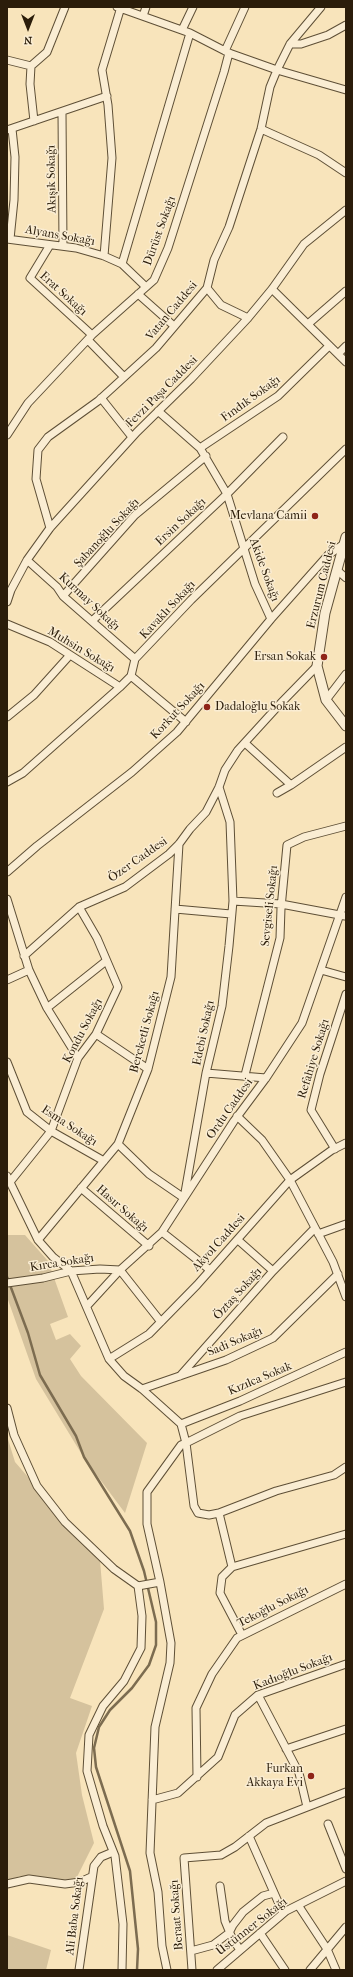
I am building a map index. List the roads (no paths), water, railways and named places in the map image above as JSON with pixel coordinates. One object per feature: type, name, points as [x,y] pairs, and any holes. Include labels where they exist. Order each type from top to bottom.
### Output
[{"type":"street","points":[[34,122],[30,84],[31,66],[47,52],[65,7]]},
{"type":"street","points":[[104,256],[112,158],[107,96],[102,70],[120,7],[190,33],[227,52],[277,70],[346,90]]},
{"type":"street","points":[[143,16],[146,7]]},
{"type":"street","points":[[182,30],[193,7]]},
{"type":"street","name":"Dürüst Sokağı","points":[[7,435],[28,404],[90,338],[154,280],[168,248],[222,79],[227,52],[245,7]]},
{"type":"street","name":"Vatan Caddesi","points":[[50,528],[36,479],[38,450],[48,437],[101,398],[156,348],[207,288],[214,260],[229,227],[261,129],[270,87],[290,44],[318,8]]},
{"type":"street","points":[[290,44],[301,44],[328,35],[346,25]]},
{"type":"street","points":[[122,264],[190,33]]},
{"type":"street","points":[[7,60],[31,66]]},
{"type":"street","points":[[9,239],[14,200],[14,157],[10,130],[107,96]]},
{"type":"street","name":"Akışık Sokağı","points":[[62,112],[64,246]]},
{"type":"street","points":[[261,129],[319,155],[346,173]]},
{"type":"street","name":"Fevzi Paşa Caddesi","points":[[7,602],[11,590],[27,560],[50,528],[132,437],[191,379],[248,318],[272,289],[304,244],[346,210]]},
{"type":"street","name":"Alyans Sokağı","points":[[9,239],[64,246],[104,256],[122,264],[146,287]]},
{"type":"street","name":"Erat Sokağı","points":[[50,245],[30,278],[90,338],[124,377]]},
{"type":"street","points":[[207,288],[222,305],[248,318]]},
{"type":"street","points":[[272,289],[346,362]]},
{"type":"street","points":[[308,324],[346,291]]},
{"type":"street","points":[[138,294],[174,326]]},
{"type":"street","name":"Fındık Sokağı","points":[[200,448],[278,396],[330,346]]},
{"type":"street","points":[[338,354],[346,346]]},
{"type":"street","points":[[101,398],[132,437]]},
{"type":"street","name":"Akide Sokağı","points":[[158,411],[200,448],[227,494],[254,584],[271,619]]},
{"type":"street","name":"Ersin Sokağı","points":[[92,621],[227,494],[283,437]]},
{"type":"street","name":"Kavaklı Sokağı","points":[[131,676],[135,660],[191,600],[346,449]]},
{"type":"street","name":"Şabanoğlu Sokağı","points":[[63,596],[135,515],[206,456]]},
{"type":"street","name":"Erzurum Caddesi","points":[[345,541],[325,614],[317,666],[326,700],[346,726]]},
{"type":"street","name":"Korkut Sokağı","points":[[7,872],[37,846],[132,772],[186,722],[271,619],[328,554],[345,541]]},
{"type":"street","name":"Kurmay Sokağı","points":[[27,560],[57,587],[63,596],[135,660]]},
{"type":"street","points":[[337,570],[346,578]]},
{"type":"street","name":"Muhsin Sokağı","points":[[7,624],[50,642],[120,687]]},
{"type":"street","points":[[7,717],[34,695],[70,655]]},
{"type":"street","name":"Özer Caddesi","points":[[24,956],[79,907],[125,886],[169,854],[180,844],[190,828],[206,812],[219,787],[225,770],[245,743],[317,666]]},
{"type":"street","points":[[326,700],[346,674]]},
{"type":"street","points":[[7,782],[23,773],[131,676],[186,722]]},
{"type":"street","points":[[245,743],[291,785]]},
{"type":"street","points":[[278,792],[291,785],[346,747]]},
{"type":"street","name":"Edebi Sokağı","points":[[184,1198],[206,1073],[222,1006],[233,901],[230,822],[219,787]]},
{"type":"street","name":"Sevgiseli Sokağı","points":[[245,1075],[280,938],[281,904],[287,845],[304,837],[346,826]]},
{"type":"street","name":"Bereketli Sokağı","points":[[38,1240],[118,1144],[148,1069],[171,977],[180,844]]},
{"type":"street","name":"Ordu Caddesi","points":[[87,1306],[120,1270],[149,1246],[162,1232],[237,1116],[266,1078],[302,1023],[321,970],[344,915],[346,897]]},
{"type":"street","points":[[7,899],[24,956],[30,970],[47,1008],[78,1058]]},
{"type":"street","points":[[233,901],[281,904],[344,915]]},
{"type":"street","name":"Kondu Sokağı","points":[[8,1179],[51,1131],[78,1058],[96,1034],[118,987],[97,938],[79,907]]},
{"type":"street","points":[[175,909],[231,914]]},
{"type":"street","points":[[47,1008],[106,961]]},
{"type":"street","points":[[7,980],[30,970]]},
{"type":"street","points":[[321,970],[346,977]]},
{"type":"street","name":"Refahiye Sokağı","points":[[334,1149],[311,1110],[320,1074],[346,994]]},
{"type":"street","points":[[96,1034],[148,1069]]},
{"type":"street","name":"Esma Sokağı","points":[[7,1062],[27,1112],[51,1131],[104,1161]]},
{"type":"street","points":[[206,1073],[245,1075],[266,1078]]},
{"type":"street","points":[[237,1116],[262,1140],[290,1180],[338,1274],[346,1297]]},
{"type":"street","name":"Akyol Caddesi","points":[[109,1359],[150,1334],[238,1240],[290,1180],[334,1149],[346,1143]]},
{"type":"street","points":[[118,1144],[149,1174],[184,1198]]},
{"type":"street","points":[[8,1179],[38,1240],[53,1257],[71,1271],[109,1359],[124,1376],[142,1389],[180,1424],[186,1443],[194,1506],[198,1513],[209,1515],[219,1513],[276,1491],[334,1475],[346,1467]]},
{"type":"street","name":"Hasır Sokağı","points":[[81,1188],[149,1246]]},
{"type":"street","points":[[317,1231],[346,1224]]},
{"type":"street","name":"Öztaş Sokağı","points":[[180,1376],[273,1271],[317,1231]]},
{"type":"street","points":[[162,1232],[210,1270]]},
{"type":"street","points":[[238,1240],[273,1271]]},
{"type":"street","name":"Kırca Sokağı","points":[[10,1283],[43,1278],[71,1271],[100,1269],[120,1270]]},
{"type":"street","points":[[120,1270],[160,1322]]},
{"type":"street","name":"Sadi Sokağı","points":[[142,1389],[226,1360],[273,1338],[338,1274]]},
{"type":"street","name":"Kızılca Sokak","points":[[180,1424],[240,1401],[346,1352]]},
{"type":"street","points":[[167,1970],[162,1946],[158,1892],[150,1853],[155,1727],[170,1663],[171,1643],[160,1582],[147,1524],[147,1492],[181,1445],[240,1416],[346,1382]]},
{"type":"street","points":[[7,1408],[14,1434],[37,1486],[65,1522],[114,1569],[140,1586],[160,1582]]},
{"type":"street","points":[[219,1513],[232,1567]]},
{"type":"street","points":[[242,1635],[220,1593],[222,1577],[232,1567],[346,1534]]},
{"type":"street","name":"Tekoğlu Sokağı","points":[[197,1777],[196,1708],[212,1674],[237,1638],[346,1584]]},
{"type":"street","points":[[122,1970],[123,1924],[113,1852],[103,1826],[87,1771],[89,1735],[103,1706],[124,1681],[141,1648],[142,1616],[140,1586]]},
{"type":"street","name":"Kadıoğlu Sokağı","points":[[152,1800],[178,1793],[218,1757],[235,1715],[258,1695],[346,1664]]},
{"type":"street","points":[[258,1695],[299,1773],[307,1807]]},
{"type":"street","points":[[286,1749],[346,1729]]},
{"type":"street","points":[[283,1913],[249,1836],[266,1823],[346,1792]]},
{"type":"street","points":[[328,1824],[346,1869]]},
{"type":"street","name":"Beraat Sokağı","points":[[192,1970],[184,1858],[221,1855],[235,1847],[249,1836]]},
{"type":"street","name":"Ali Baba Sokağı","points":[[79,1970],[90,1901],[91,1877],[94,1866],[101,1857],[113,1852]]},
{"type":"street","points":[[7,1884],[29,1879],[65,1884],[80,1882],[91,1877]]},
{"type":"street","name":"Üstünner Sokağı","points":[[217,1970],[283,1913],[346,1882]]},
{"type":"street","points":[[220,1886],[225,1921],[229,1933],[240,1950]]},
{"type":"street","points":[[191,1951],[213,1945],[229,1933],[233,1924],[243,1912],[263,1896],[274,1893]]},
{"type":"street","points":[[298,1905],[327,1949],[336,1970]]},
{"type":"street","points":[[310,1970],[346,1927]]},
{"type":"street","points":[[260,1933],[285,1970]]},
{"type":"waterway","points":[[7,1277],[28,1333],[40,1375],[76,1436],[84,1457],[130,1531],[144,1571],[156,1622],[156,1645],[149,1665],[132,1688],[110,1710],[99,1727],[94,1748],[96,1767],[130,1871],[138,1949],[137,1970]]},
{"type":"place","name":"Mevlana Camii","points":[[315,516]]},
{"type":"place","name":"Ersan Sokak","points":[[324,657]]},
{"type":"place","name":"Dadaloğlu Sokak","points":[[207,707]]},
{"type":"place","name":"Furkan Akkaya Evi","points":[[311,1776]]}]
